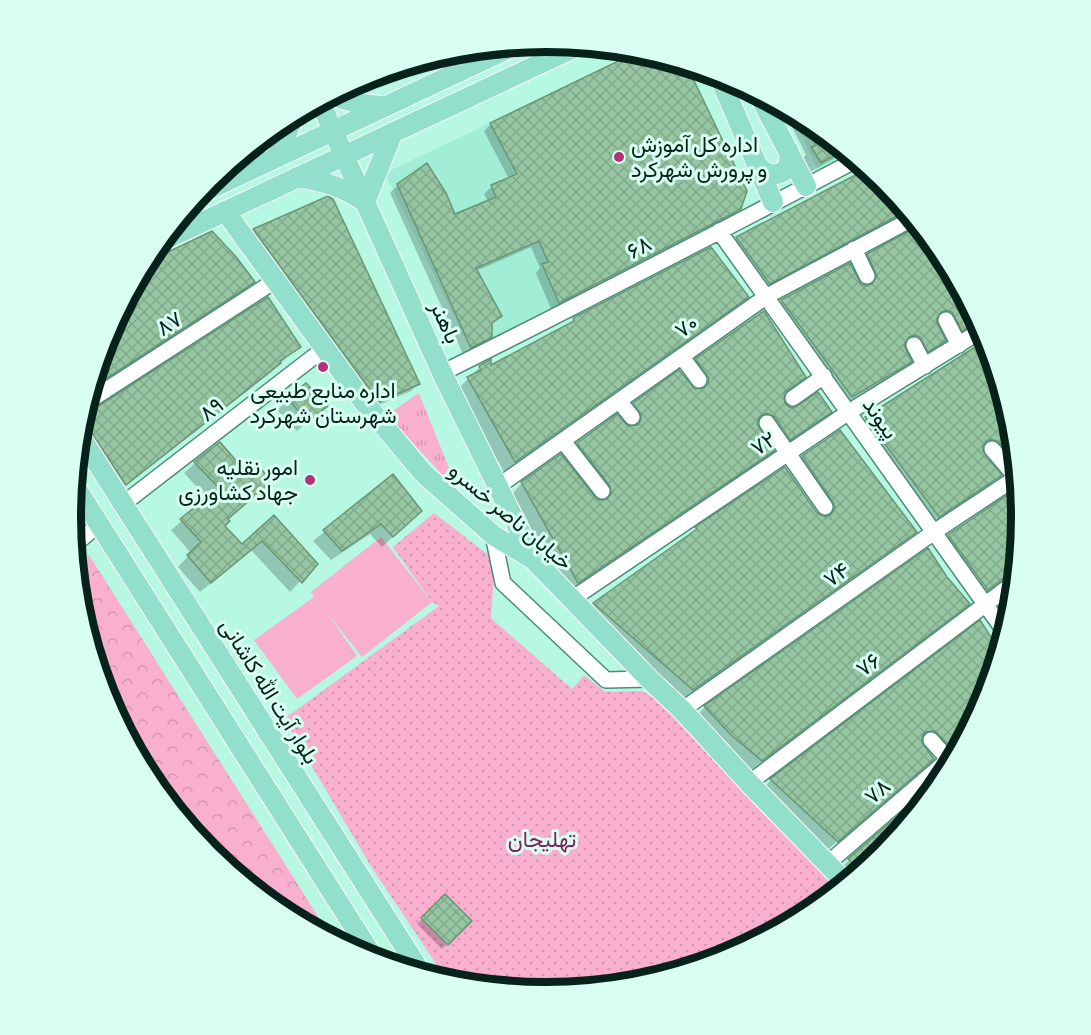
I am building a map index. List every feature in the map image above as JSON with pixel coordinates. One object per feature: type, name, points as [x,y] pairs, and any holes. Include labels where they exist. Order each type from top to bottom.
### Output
[{"type":"main road","points":[[177,234],[564,53]]},
{"type":"main road","points":[[227,179],[494,55]]},
{"type":"main road","points":[[725,89],[773,202]]},
{"type":"main road","points":[[342,99],[385,106]]},
{"type":"main road","points":[[766,108],[806,186]]},
{"type":"main road","name":"باهنر","points":[[323,109],[442,373],[534,560]]},
{"type":"main road","points":[[276,157],[288,130]]},
{"type":"main road","points":[[297,177],[333,184],[365,202],[393,132]]},
{"type":"main road","points":[[758,165],[763,172],[781,173],[790,164],[791,158],[788,150]]},
{"type":"main road","name":"خیابان ناصر خسرو","points":[[225,211],[363,401],[423,473],[493,535],[534,560],[682,710],[840,877]]},
{"type":"main road","name":"بلوار آیت الله کاشانی","points":[[86,445],[416,964]]},
{"type":"main road","points":[[84,460],[160,580],[193,614]]},
{"type":"main road","points":[[82,480],[149,587],[167,632]]},
{"type":"main road","points":[[81,496],[366,946]]},
{"type":"street","name":"۶۸","points":[[442,373],[569,310],[848,164]]},
{"type":"street","name":"۷۰","points":[[497,487],[767,296],[905,223]]},
{"type":"street","name":"پیوند","points":[[719,231],[999,623]]},
{"type":"street","points":[[854,249],[867,276]]},
{"type":"street","name":"۸۷","points":[[96,396],[276,280]]},
{"type":"street","points":[[946,320],[959,345]]},
{"type":"street","name":"۷۲","points":[[572,599],[849,412],[973,336]]},
{"type":"street","points":[[914,345],[925,366]]},
{"type":"street","name":"۸۹","points":[[123,504],[325,348]]},
{"type":"street","points":[[682,357],[699,380]]},
{"type":"street","points":[[793,398],[824,376]]},
{"type":"street","points":[[619,401],[632,417]]},
{"type":"street","points":[[767,423],[825,507]]},
{"type":"street","points":[[563,441],[602,491]]},
{"type":"street","points":[[992,448],[1008,467]]},
{"type":"street","name":"۷۴","points":[[682,710],[934,532],[1009,482]]},
{"type":"street","points":[[81,539],[99,524]]},
{"type":"street","points":[[493,535],[502,583],[606,680],[649,679]]},
{"type":"street","name":"۷۶","points":[[749,783],[1005,589]]},
{"type":"street","points":[[931,740],[947,752]]},
{"type":"street","name":"۷۸","points":[[827,864],[936,770]]},
{"type":"shaded area","points":[[490,123],[537,213],[575,299],[470,349],[385,173]]},
{"type":"shaded area","points":[[798,127],[843,160],[819,172]]},
{"type":"green space","points":[[419,393],[459,493],[387,415]]},
{"type":"green space","name":"تهلیجان","points":[[434,513],[495,560],[491,618],[572,689],[584,675],[605,692],[641,691],[682,710],[836,880],[804,904],[751,935],[695,958],[636,974],[576,982],[515,982],[441,971],[372,868],[284,719],[439,606],[432,602],[393,547]]},
{"type":"green space","points":[[381,537],[432,602],[362,657],[328,614],[357,656],[297,699],[254,640],[314,597],[311,592]]},
{"type":"green space","points":[[89,555],[324,926],[287,904],[239,867],[196,824],[159,776],[128,723],[105,667],[89,608],[82,561]]},
{"type":"building","name":"اداره کل آموزش و پرورش شهرکرد","points":[[623,59],[666,68],[692,76],[747,191],[741,209],[559,303],[542,264],[548,262],[539,241],[476,268],[502,316],[492,323],[492,337],[471,348],[397,184],[427,163],[446,193],[455,214],[496,197],[491,185],[517,174],[490,123]]},
{"type":"building","points":[[812,137],[836,155],[821,163],[811,147],[816,145]]},
{"type":"building","points":[[858,174],[898,215],[770,284],[736,237]]},
{"type":"building","points":[[328,196],[333,199],[420,384],[379,402],[253,229]]},
{"type":"building","points":[[911,230],[948,285],[969,327],[962,331],[952,312],[946,310],[941,312],[936,320],[946,341],[928,352],[920,337],[915,335],[909,337],[904,345],[912,362],[852,397],[781,300],[850,263],[861,284],[867,286],[872,284],[877,276],[867,254]]},
{"type":"building","points":[[212,231],[255,282],[101,382],[128,312],[162,255]]},
{"type":"building","points":[[711,247],[749,297],[515,462],[467,377],[481,370],[479,366],[491,359],[491,365],[574,321],[573,318]]},
{"type":"building","points":[[268,297],[301,347],[280,361],[281,363],[126,485],[89,429],[93,410]]},
{"type":"building","points":[[764,311],[806,377],[784,393],[785,403],[794,408],[818,392],[832,412],[790,440],[775,417],[767,413],[762,415],[757,424],[774,451],[578,583],[521,482],[561,454],[595,497],[599,500],[607,499],[611,494],[610,486],[577,443],[617,414],[628,426],[638,425],[641,415],[633,403],[679,370],[695,389],[704,388],[709,378],[695,359]]},
{"type":"building","points":[[977,346],[995,397],[1006,450],[999,442],[991,439],[986,441],[983,451],[1002,475],[939,517],[865,417]]},
{"type":"building","points":[[306,383],[328,406],[308,422],[287,398]]},
{"type":"building","points":[[840,430],[917,532],[693,690],[593,603],[697,529],[695,527],[785,467],[817,513],[825,517],[831,515],[835,507],[833,502],[802,456]]},
{"type":"building","points":[[220,442],[246,472],[258,466],[272,481],[228,519],[230,521],[225,526],[242,544],[274,515],[318,564],[302,583],[262,541],[211,583],[187,555],[201,542],[180,519],[219,488],[194,462]]},
{"type":"building","points":[[393,474],[422,511],[393,537],[381,524],[342,551],[323,530]]},
{"type":"building","points":[[1010,493],[1007,575],[988,590],[948,535]]},
{"type":"building","points":[[928,548],[947,577],[970,604],[762,761],[731,735],[704,706]]},
{"type":"building","points":[[980,620],[994,642],[975,695],[951,745],[935,731],[925,732],[922,736],[922,743],[934,759],[838,842],[770,779]]},
{"type":"building","points":[[911,804],[855,865],[848,859]]},
{"type":"building","points":[[445,894],[472,921],[448,945],[421,918]]},
{"type":"place","name":"اداره کل آموزش و پرورش شهرکرد","points":[[619,157]]},
{"type":"place","name":"اداره منابع طبیعی شهرستان شهرکرد","points":[[323,367]]},
{"type":"place","name":"امور نقلیه جهاد کشاورزی","points":[[310,480]]}]
